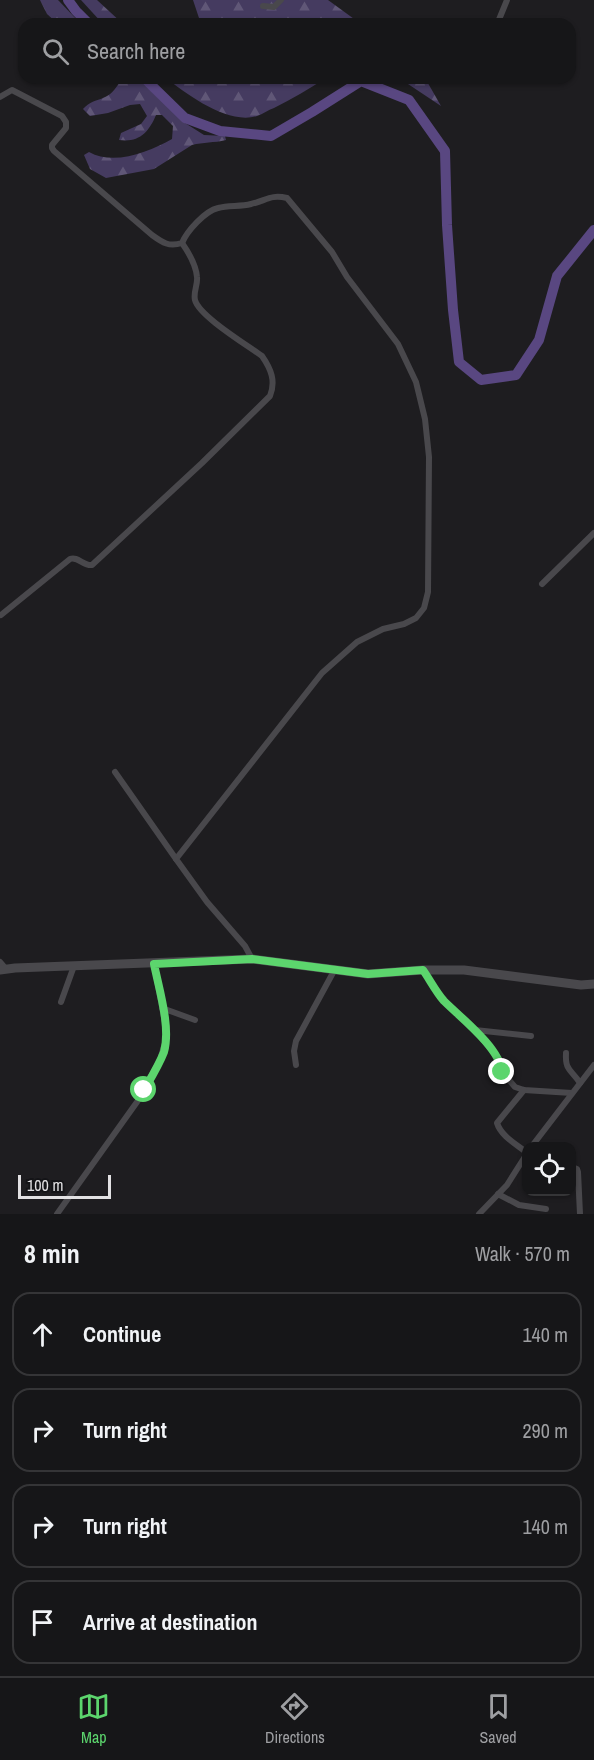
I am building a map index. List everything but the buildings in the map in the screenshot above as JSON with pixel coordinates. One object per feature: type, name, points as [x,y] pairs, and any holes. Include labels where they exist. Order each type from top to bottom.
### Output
[{"type":"street","points":[[263,6],[274,7],[281,0]]},
{"type":"street","points":[[500,18],[507,0]]},
{"type":"street","points":[[0,97],[12,90],[62,116],[66,122],[66,128],[52,145],[54,152],[152,235],[173,246],[182,243],[193,226],[214,209],[241,206],[274,196],[287,198],[332,252],[347,277],[398,344],[416,382],[425,419],[429,457],[428,592],[424,608],[416,618],[404,624],[383,629],[357,642],[322,674],[176,859]]},
{"type":"street","points":[[1,615],[70,559],[75,558],[86,565],[92,565],[270,396],[274,381],[262,356],[216,323],[196,303],[196,274],[191,258],[182,243]]},
{"type":"street","points":[[542,584],[594,533]]},
{"type":"street","points":[[115,772],[207,902],[245,946],[252,959]]},
{"type":"street","points":[[2,967],[154,964],[252,959],[368,974],[464,970],[581,985],[594,984]]},
{"type":"street","points":[[57,1214],[137,1102],[160,1060],[166,1040],[166,1028],[154,964]]},
{"type":"street","points":[[61,1002],[74,966]]},
{"type":"street","points":[[296,1065],[294,1051],[296,1041],[335,969]]},
{"type":"street","points":[[423,970],[442,999],[475,1030],[499,1059],[502,1072],[512,1085],[524,1090],[572,1093]]},
{"type":"street","points":[[162,1008],[195,1020]]},
{"type":"street","points":[[475,1030],[531,1036]]},
{"type":"street","points":[[566,1053],[565,1064],[580,1083]]},
{"type":"street","points":[[535,1142],[594,1065]]},
{"type":"street","points":[[522,1150],[497,1127],[497,1124],[524,1090]]},
{"type":"street","points":[[479,1214],[507,1185],[522,1160]]},
{"type":"street","points":[[576,1169],[580,1214]]},
{"type":"street","points":[[498,1194],[519,1205],[546,1209]]},
{"type":"green space","points":[[40,0],[58,0],[75,18],[51,18]]},
{"type":"green space","points":[[81,0],[97,0],[116,18],[98,18]]},
{"type":"green space","points":[[193,0],[328,0],[353,18],[199,18]]},
{"type":"green space","points":[[118,84],[143,84],[185,123],[204,135],[225,136],[226,140],[192,145],[154,169],[106,178],[90,169],[84,155],[89,152],[109,158],[131,156],[172,139],[173,126],[162,115],[156,115],[150,126],[138,138],[119,140],[121,133],[141,124],[147,116],[140,104],[90,116],[83,109],[115,90]]},
{"type":"green space","points":[[174,84],[316,84],[274,108],[257,116],[246,118],[209,107]]},
{"type":"green space","points":[[408,84],[428,84],[441,106]]},
{"type":"waterway","points":[[68,0],[83,18]]},
{"type":"waterway","points":[[150,84],[185,118],[220,131],[271,136],[356,84]]},
{"type":"waterway","points":[[369,84],[409,100],[445,151],[447,225],[459,362],[481,380],[516,375],[539,340],[557,276],[594,230]]},
{"type":"route","points":[[144,1090],[160,1060],[166,1040],[166,1028],[154,964],[252,959],[368,974],[423,970],[442,999],[475,1030],[499,1059],[502,1072]]}]
